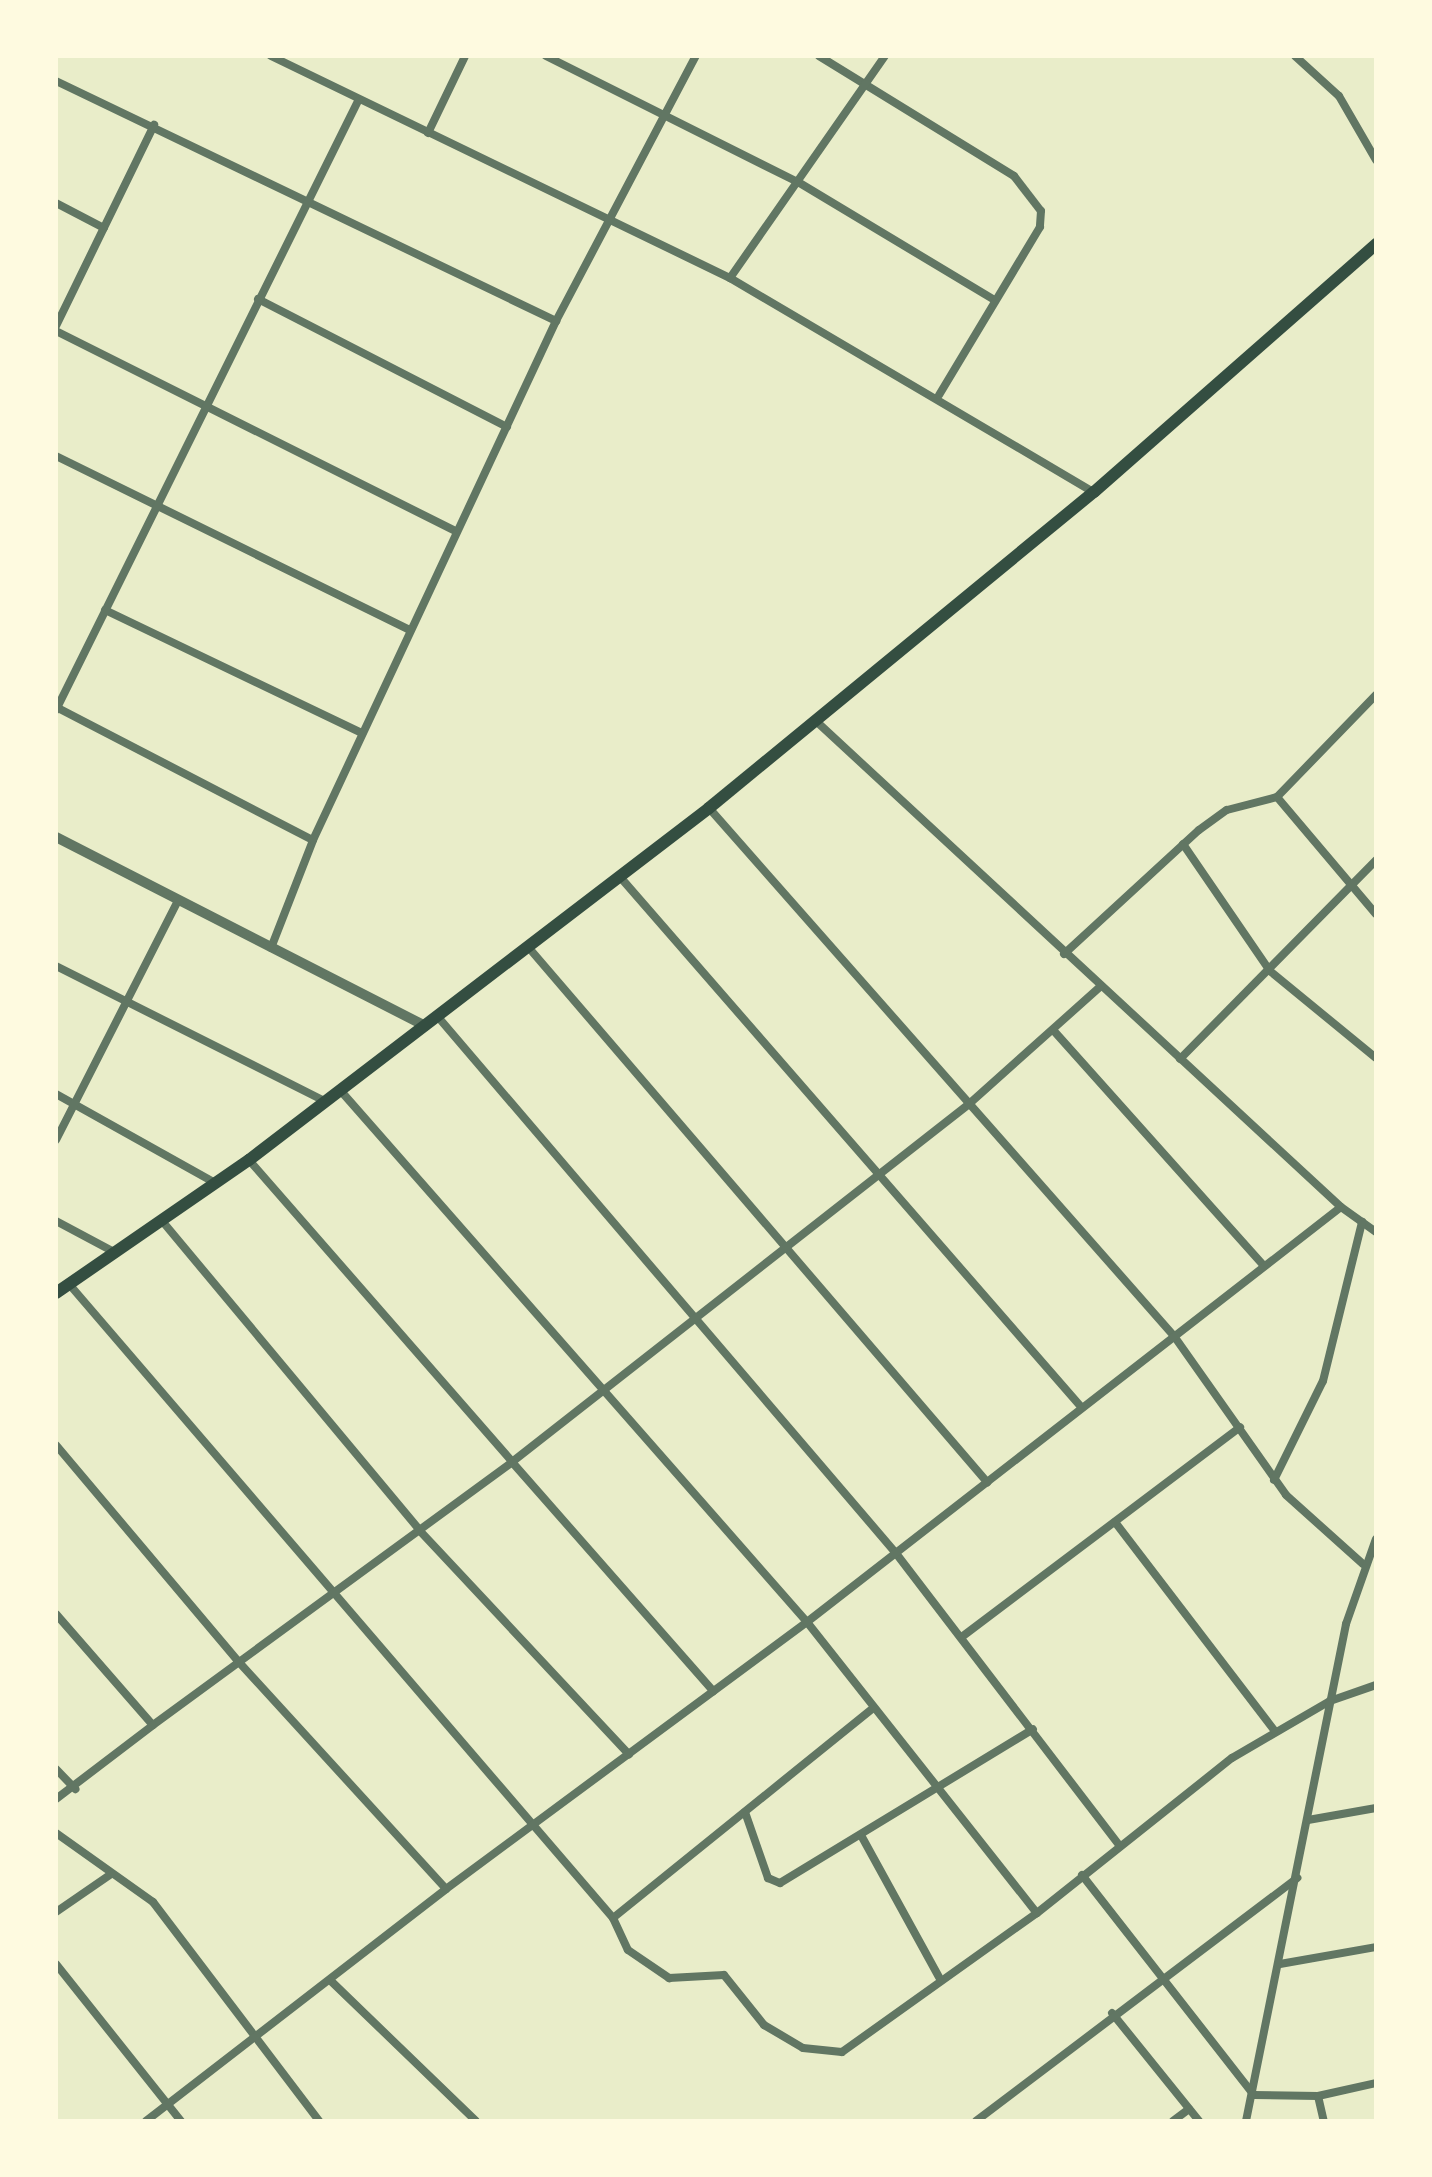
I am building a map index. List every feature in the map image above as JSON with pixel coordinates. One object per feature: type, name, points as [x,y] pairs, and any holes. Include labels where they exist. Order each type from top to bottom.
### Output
[{"type":"main road","points":[[56,1293],[217,1184],[621,878],[817,722],[1094,492],[1376,244]]},
{"type":"street","points":[[271,56],[608,222],[730,278],[939,395],[1094,492]]},
{"type":"street","points":[[428,133],[465,56]]},
{"type":"street","points":[[546,56],[798,182],[994,300]]},
{"type":"street","points":[[271,948],[313,840],[556,321],[696,56]]},
{"type":"street","points":[[819,56],[1014,176],[1033,197],[1040,227],[939,395]]},
{"type":"street","points":[[730,278],[885,56]]},
{"type":"street","points":[[1295,56],[1339,96],[1376,160]]},
{"type":"street","points":[[56,81],[154,125],[556,321]]},
{"type":"street","points":[[313,840],[56,708],[157,507],[204,403],[358,101]]},
{"type":"street","points":[[154,125],[56,328],[456,531]]},
{"type":"street","points":[[56,203],[104,228]]},
{"type":"street","points":[[258,299],[507,427]]},
{"type":"street","points":[[56,456],[410,630]]},
{"type":"street","points":[[105,610],[362,733]]},
{"type":"street","points":[[1064,954],[1183,844],[1227,810],[1277,797],[1376,695]]},
{"type":"street","points":[[817,722],[1064,954],[1341,1207],[1376,1232]]},
{"type":"street","points":[[1277,797],[1376,914]]},
{"type":"street","points":[[709,808],[1174,1336],[1274,1480],[1363,1564]]},
{"type":"street","points":[[56,837],[425,1026]]},
{"type":"street","points":[[1183,844],[1270,971],[1376,1058]]},
{"type":"street","points":[[1180,1059],[1376,860]]},
{"type":"street","points":[[621,878],[875,1176],[1082,1408]]},
{"type":"street","points":[[56,1140],[178,901]]},
{"type":"street","points":[[529,948],[787,1245],[987,1482]]},
{"type":"street","points":[[56,966],[324,1101]]},
{"type":"street","points":[[56,1799],[75,1789],[237,1660],[333,1594],[512,1462],[969,1104],[1101,986]]},
{"type":"street","points":[[438,1017],[700,1315],[895,1552],[963,1636],[1120,1846]]},
{"type":"street","points":[[1054,1031],[1264,1266]]},
{"type":"street","points":[[340,1090],[607,1387],[807,1622],[872,1709],[1037,1913]]},
{"type":"street","points":[[56,1094],[217,1184]]},
{"type":"street","points":[[249,1160],[713,1691]]},
{"type":"street","points":[[146,2121],[332,1982],[446,1889],[807,1622],[1341,1207]]},
{"type":"street","points":[[56,1221],[117,1254]]},
{"type":"street","points":[[163,1222],[420,1531],[629,1754]]},
{"type":"street","points":[[1274,1480],[1323,1381],[1362,1222]]},
{"type":"street","points":[[69,1284],[613,1918],[615,1933],[647,1967],[669,1978],[724,1975],[764,2025],[803,2048],[842,2052],[939,1977],[1037,1913],[1082,1875],[1274,1730],[1330,1701],[1376,1685]]},
{"type":"street","points":[[963,1636],[1240,1427]]},
{"type":"street","points":[[56,1445],[237,1660],[446,1889]]},
{"type":"street","points":[[1115,1522],[1274,1730]]},
{"type":"street","points":[[1246,2121],[1254,2095],[1330,1701],[1363,1564],[1376,1539]]},
{"type":"street","points":[[56,1614],[153,1725]]},
{"type":"street","points":[[613,1918],[872,1709]]},
{"type":"street","points":[[745,1812],[768,1878],[776,1883],[939,1792],[1033,1729]]},
{"type":"street","points":[[56,1769],[75,1789]]},
{"type":"street","points":[[1308,1820],[1376,1808]]},
{"type":"street","points":[[56,1833],[153,1902],[319,2121]]},
{"type":"street","points":[[862,1837],[939,1977]]},
{"type":"street","points":[[56,1912],[111,1874]]},
{"type":"street","points":[[1082,1875],[1159,1978],[1254,2095]]},
{"type":"street","points":[[976,2121],[1112,2013],[1297,1878]]},
{"type":"street","points":[[1280,1964],[1376,1947]]},
{"type":"street","points":[[56,1964],[181,2121]]},
{"type":"street","points":[[332,1982],[476,2121]]},
{"type":"street","points":[[1112,2013],[1199,2121]]},
{"type":"street","points":[[1254,2095],[1318,2096],[1376,2083]]},
{"type":"street","points":[[1318,2096],[1324,2121]]},
{"type":"street","points":[[1173,2121],[1189,2109]]}]
